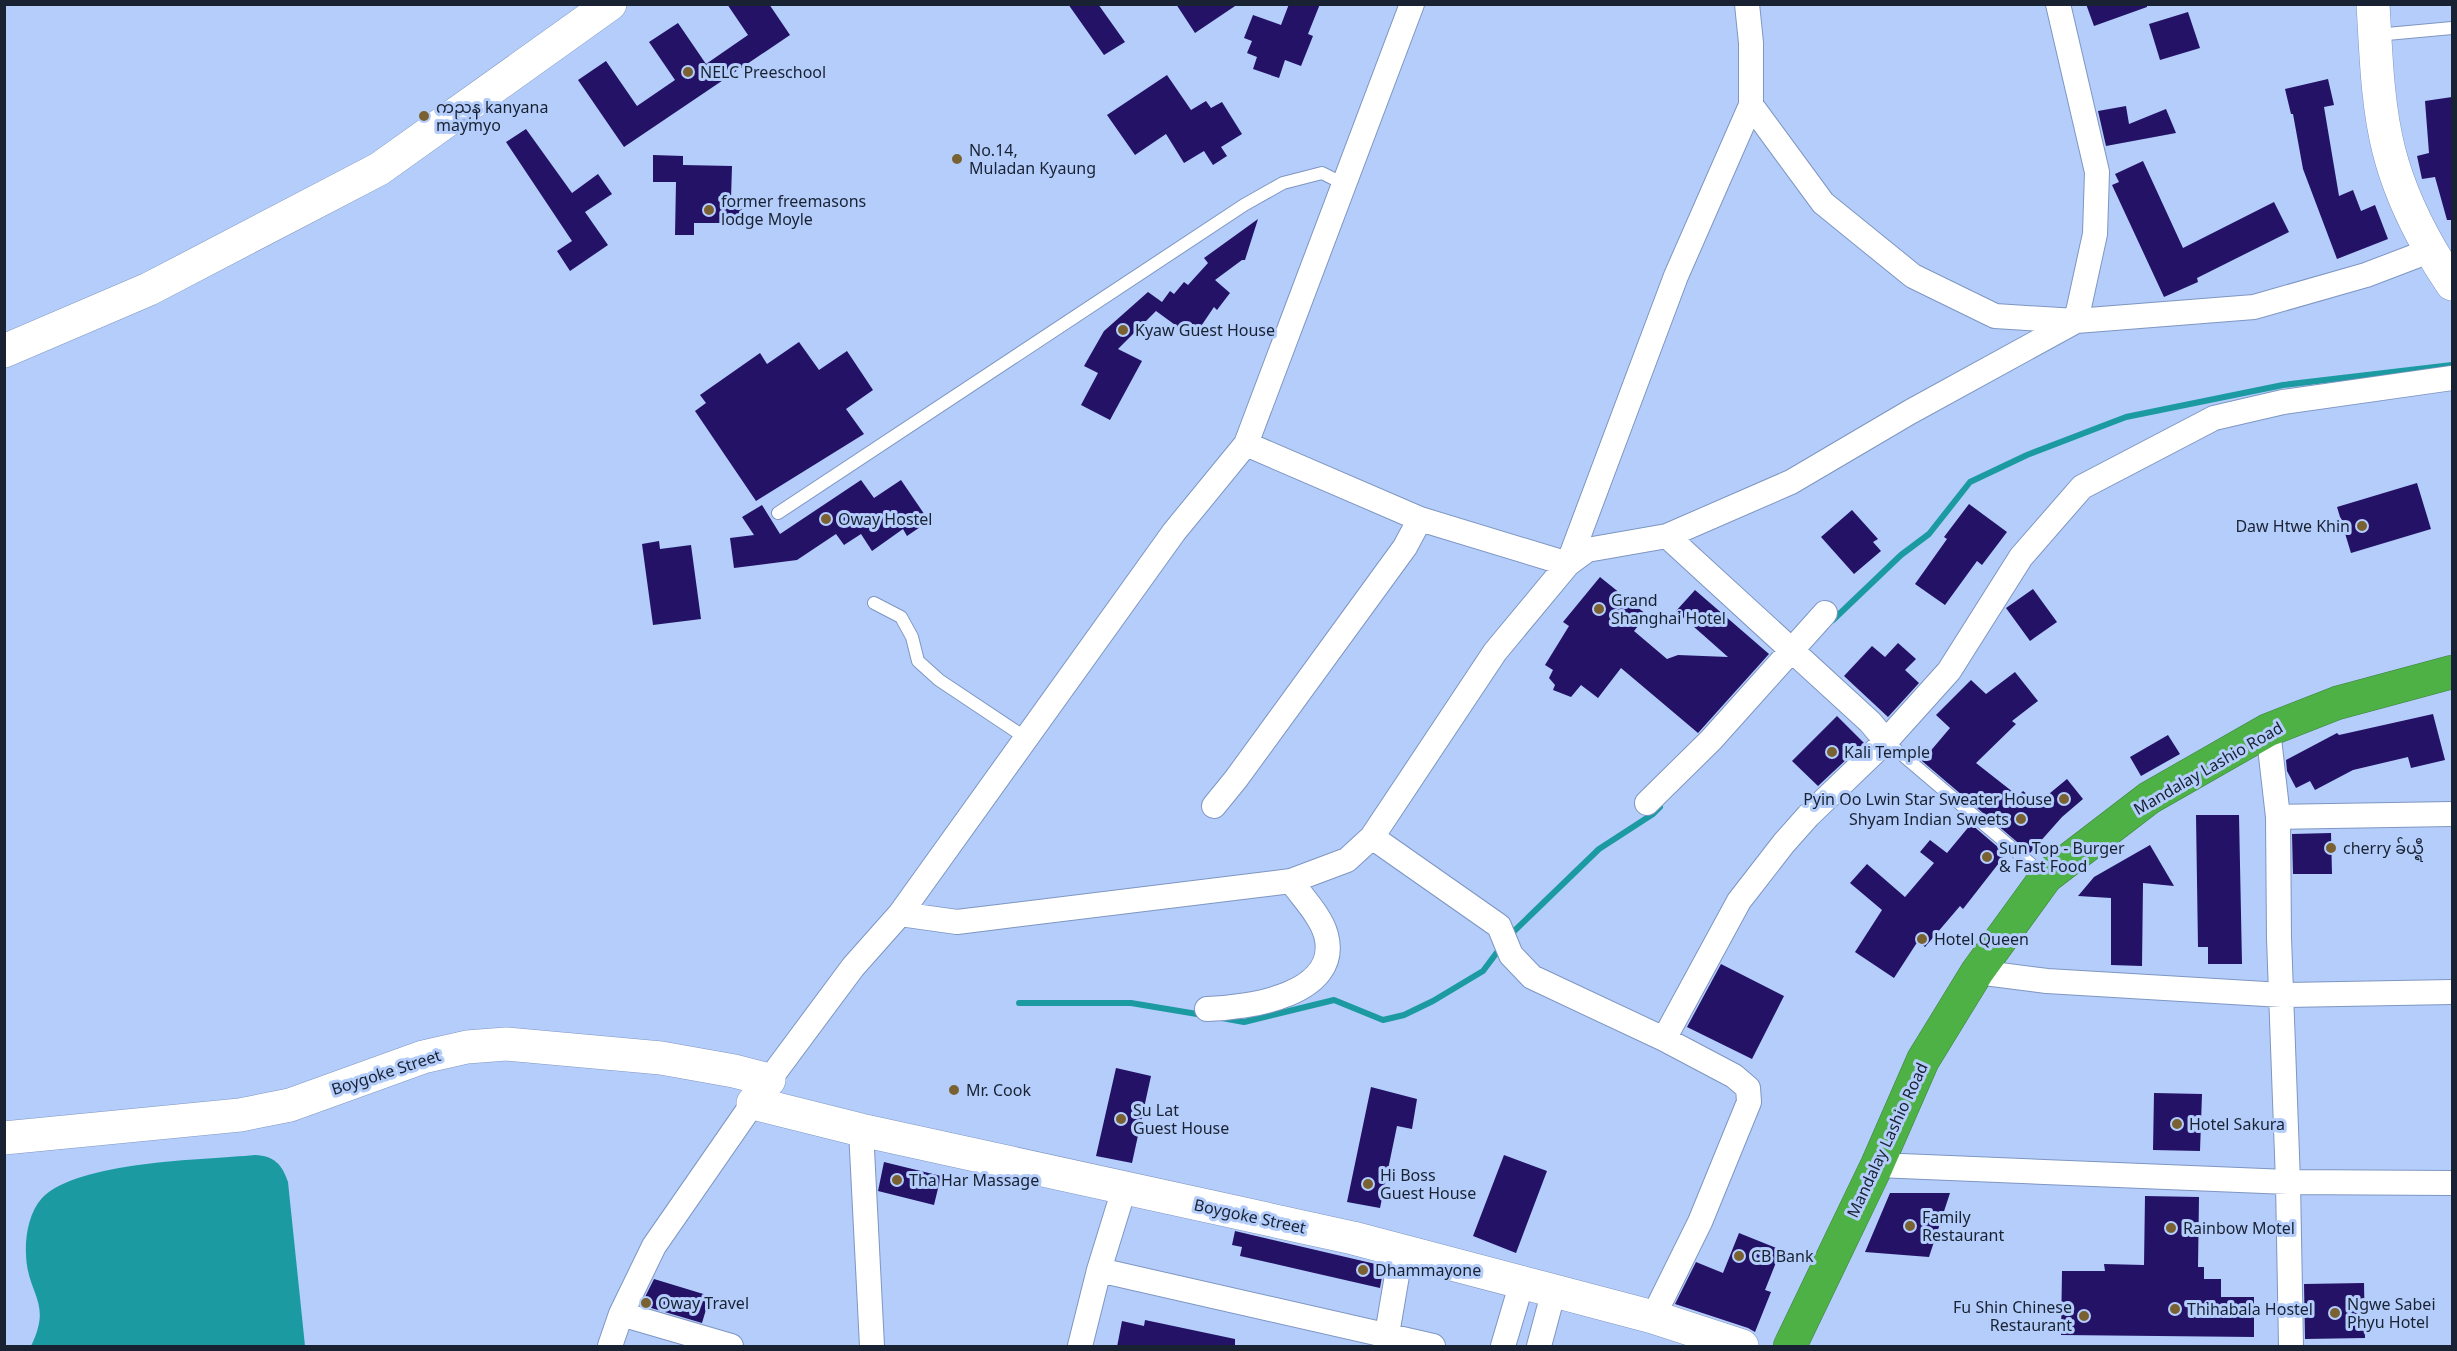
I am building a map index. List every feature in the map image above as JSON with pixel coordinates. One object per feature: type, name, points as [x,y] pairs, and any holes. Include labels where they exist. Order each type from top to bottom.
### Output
[{"type":"highway","name":"Mandalay Lashio Road","points":[[1790,1347],[1877,1166],[1923,1060],[1977,972],[2046,877],[2149,798],[2268,730],[2337,703],[2452,672]]},
{"type":"street","points":[[4,351],[149,289],[379,169],[610,4]]},
{"type":"street","points":[[610,1347],[621,1314],[654,1246],[761,1092],[853,967],[900,914],[1174,532],[1246,444],[1412,4]]},
{"type":"street","points":[[1568,564],[1676,276],[1750,105],[1751,43],[1747,4]]},
{"type":"street","points":[[900,914],[957,922],[1291,881],[1347,860],[1372,837],[1495,652],[1568,564],[1587,550],[1667,536],[1791,482],[1910,412],[2076,321],[2095,234],[2097,172],[2058,4]]},
{"type":"street","points":[[2374,20],[2380,92],[2389,151],[2399,182],[2429,251],[2452,284]]},
{"type":"street","points":[[1750,105],[1823,203],[1913,276],[1995,316],[2076,321],[2254,307],[2366,275],[2429,251]]},
{"type":"street","points":[[1664,1040],[1739,901],[1808,816],[1886,741],[1949,671],[2021,557],[2082,487],[2214,418],[2283,402],[2452,378]]},
{"type":"street","points":[[1246,444],[1420,519],[1568,564]]},
{"type":"street","points":[[1214,806],[1406,547],[1420,519]]},
{"type":"street","points":[[1667,536],[1870,722],[1886,741]]},
{"type":"street","points":[[1647,803],[1711,740],[1825,613]]},
{"type":"street","points":[[2268,730],[2278,817],[2291,1347]]},
{"type":"street","points":[[2278,817],[2452,814]]},
{"type":"street","points":[[1372,837],[1499,926],[1511,955],[1532,977],[1664,1040],[1734,1076],[1748,1088],[1749,1102],[1700,1222],[1653,1317]]},
{"type":"street","points":[[1208,1009],[1237,1008],[1281,998],[1311,980],[1326,963],[1328,948],[1326,933],[1291,881]]},
{"type":"street","points":[[1977,972],[2048,981],[2282,995],[2452,992]]},
{"type":"street","name":"Boygoke Street","points":[[4,1138],[240,1115],[290,1105],[423,1057],[467,1047],[506,1044],[661,1058],[735,1071],[761,1092],[861,1130],[1353,1238],[1653,1317],[1742,1347]]},
{"type":"street","points":[[861,1130],[872,1347]]},
{"type":"street","points":[[1877,1166],[2288,1182],[2452,1183]]},
{"type":"street","points":[[1080,1347],[1099,1270],[1124,1189]]},
{"type":"street","points":[[1385,1341],[1401,1252]]},
{"type":"street","points":[[1099,1270],[1385,1341],[1433,1347]]},
{"type":"street","points":[[1503,1347],[1522,1281]]},
{"type":"street","points":[[1539,1347],[1554,1290]]},
{"type":"street","points":[[621,1314],[730,1347]]},
{"type":"lane","points":[[2374,20],[2452,28]]},
{"type":"lane","points":[[778,513],[1244,205],[1283,183],[1322,173],[1344,184]]},
{"type":"lane","points":[[874,603],[901,618],[912,637],[918,661],[939,680],[1026,738]]},
{"type":"lane","points":[[1886,741],[2046,877]]},
{"type":"shaded area","points":[[255,1155],[267,1157],[276,1162],[283,1170],[288,1182],[305,1346],[31,1346],[40,1319],[37,1299],[27,1268],[26,1240],[31,1217],[42,1198],[59,1186],[83,1176],[112,1169],[142,1164]]},
{"type":"building","points":[[727,4],[769,4],[790,35],[624,147],[578,80],[606,61],[637,106],[675,80],[649,42],[678,23],[706,64],[748,35]]},
{"type":"building","points":[[1068,4],[1098,4],[1125,42],[1104,55]]},
{"type":"building","points":[[1176,4],[1238,4],[1195,33]]},
{"type":"building","points":[[1289,4],[1320,4],[1308,34],[1313,36],[1301,66],[1285,60],[1279,78],[1253,69],[1257,57],[1247,53],[1252,41],[1244,38],[1253,15],[1281,25]]},
{"type":"building","points":[[2086,4],[2147,4],[2147,7],[2094,26]]},
{"type":"building","points":[[2188,12],[2200,48],[2160,60],[2149,24]]},
{"type":"building","points":[[1167,75],[1191,110],[1206,101],[1211,108],[1222,102],[1242,134],[1221,147],[1227,156],[1213,165],[1204,151],[1184,163],[1166,134],[1135,155],[1107,115]]},
{"type":"building","points":[[2328,79],[2334,105],[2324,107],[2339,196],[2353,190],[2361,211],[2375,205],[2388,239],[2337,259],[2303,169],[2293,114],[2291,114],[2285,89]]},
{"type":"building","points":[[2452,97],[2452,220],[2447,220],[2435,177],[2422,179],[2417,156],[2429,153],[2425,101]]},
{"type":"building","points":[[2126,106],[2129,124],[2166,109],[2176,133],[2106,146],[2098,111]]},
{"type":"building","points":[[526,129],[572,193],[598,174],[612,194],[585,212],[608,245],[570,271],[557,251],[572,241],[506,142]]},
{"type":"building","name":"former freemasons lodge Moyle","points":[[653,155],[683,156],[683,165],[732,166],[731,198],[742,198],[741,223],[694,223],[694,235],[675,235],[676,182],[653,182]]},
{"type":"building","points":[[2143,161],[2183,248],[2274,202],[2289,232],[2197,278],[2198,282],[2164,297],[2112,185],[2119,182],[2115,174]]},
{"type":"building","points":[[1258,219],[1245,260],[1215,280],[1230,293],[1217,310],[1214,307],[1193,338],[1156,311],[1118,349],[1142,361],[1110,420],[1081,405],[1098,373],[1084,366],[1104,331],[1148,292],[1162,302],[1170,291],[1174,294],[1184,282],[1188,285],[1208,263],[1204,258]]},
{"type":"building","points":[[799,342],[819,370],[847,351],[873,390],[846,409],[864,434],[756,501],[695,411],[706,403],[700,395],[760,353],[767,364]]},
{"type":"building","points":[[861,480],[874,498],[901,480],[929,521],[907,536],[903,529],[872,551],[861,534],[844,545],[836,534],[797,560],[734,568],[730,538],[754,535],[742,517],[762,505],[780,534]]},
{"type":"building","points":[[2417,483],[2431,529],[2351,553],[2337,507]]},
{"type":"building","points":[[1969,504],[2007,532],[1982,565],[1977,561],[1945,605],[1915,584],[1947,539],[1944,537]]},
{"type":"building","points":[[1852,510],[1878,539],[1873,542],[1881,551],[1854,574],[1821,537]]},
{"type":"building","points":[[659,541],[660,549],[691,545],[701,619],[653,625],[642,544]]},
{"type":"building","points":[[1600,577],[1647,615],[1634,631],[1667,659],[1678,655],[1728,657],[1676,611],[1695,590],[1769,654],[1698,733],[1621,668],[1598,698],[1581,685],[1571,697],[1553,690],[1555,685],[1549,678],[1553,670],[1545,665],[1569,626],[1563,622]]},
{"type":"building","points":[[2033,589],[2057,622],[2030,641],[2006,608]]},
{"type":"building","points":[[1898,643],[1916,659],[1905,670],[1919,683],[1888,717],[1844,676],[1872,646],[1885,657]]},
{"type":"building","points":[[2015,672],[2038,701],[2012,721],[2016,724],[1976,763],[2018,796],[2023,791],[2038,803],[2067,779],[2083,799],[2062,817],[2030,853],[1922,761],[1950,728],[1936,715],[1971,680],[1986,694]]},
{"type":"building","points":[[2433,714],[2445,760],[2411,768],[2408,757],[2353,770],[2315,790],[2310,781],[2296,788],[2287,771],[2286,760],[2337,733],[2339,735]]},
{"type":"building","points":[[1837,716],[1864,743],[1818,786],[1792,761]]},
{"type":"building","points":[[2168,735],[2180,754],[2141,776],[2130,757]]},
{"type":"building","points":[[2196,815],[2239,815],[2242,964],[2208,964],[2208,947],[2198,947]]},
{"type":"building","points":[[1971,824],[2006,854],[1963,909],[1960,906],[1925,947],[1918,941],[1894,978],[1855,952],[1882,910],[1850,883],[1867,864],[1905,897],[1934,863],[1920,852],[1930,840],[1947,853]]},
{"type":"building","points":[[2331,833],[2332,874],[2293,874],[2292,834]]},
{"type":"building","points":[[2150,845],[2174,886],[2143,883],[2142,966],[2111,965],[2111,898],[2078,896],[2094,877]]},
{"type":"building","points":[[1721,964],[1784,996],[1752,1059],[1687,1027]]},
{"type":"building","points":[[1116,1068],[1151,1076],[1132,1163],[1096,1156]]},
{"type":"building","points":[[1371,1087],[1417,1099],[1412,1129],[1397,1126],[1380,1208],[1347,1202]]},
{"type":"building","points":[[2154,1093],[2202,1094],[2200,1151],[2153,1150]]},
{"type":"building","points":[[1504,1155],[1547,1171],[1516,1253],[1473,1236]]},
{"type":"building","points":[[884,1162],[941,1176],[934,1205],[878,1191]]},
{"type":"building","points":[[1890,1193],[1950,1193],[1929,1257],[1865,1252]]},
{"type":"building","points":[[2145,1196],[2199,1197],[2198,1267],[2204,1267],[2204,1279],[2221,1279],[2221,1297],[2254,1297],[2254,1337],[2061,1335],[2062,1271],[2105,1271],[2104,1264],[2144,1265]]},
{"type":"building","points":[[1235,1231],[1384,1266],[1380,1288],[1240,1256],[1242,1247],[1232,1245]]},
{"type":"building","points":[[1739,1233],[1781,1250],[1765,1290],[1771,1292],[1755,1332],[1675,1304],[1696,1262],[1723,1273]]},
{"type":"building","points":[[654,1279],[710,1296],[702,1323],[641,1305]]},
{"type":"building","points":[[2364,1283],[2365,1338],[2305,1339],[2304,1284]]},
{"type":"building","points":[[1145,1320],[1235,1339],[1235,1347],[1117,1347],[1122,1321],[1144,1326]]},
{"type":"waterway","points":[[1833,620],[1901,555],[1929,534],[1970,482],[2027,455],[2126,417],[2283,385],[2452,365]]},
{"type":"waterway","points":[[1509,936],[1599,849],[1660,807]]},
{"type":"waterway","points":[[1222,1018],[1244,1022],[1334,1000],[1383,1020],[1404,1015],[1433,1001],[1483,971],[1501,947]]},
{"type":"waterway","points":[[1019,1003],[1131,1003],[1203,1015]]},
{"type":"place","name":"NELC Preeschool","points":[[688,72]]},
{"type":"place","name":"ကညန kanyana maymyo","points":[[424,116]]},
{"type":"place","name":"No.14, Muladan Kyaung","points":[[957,159]]},
{"type":"place","name":"former freemasons lodge Moyle","points":[[709,210]]},
{"type":"place","name":"Kyaw Guest House","points":[[1123,330]]},
{"type":"place","name":"Oway Hostel","points":[[826,519]]},
{"type":"place","name":"Daw Htwe Khin","points":[[2362,526]]},
{"type":"place","name":"Grand Shanghai Hotel","points":[[1599,609]]},
{"type":"place","name":"Kali Temple","points":[[1832,752]]},
{"type":"place","name":"Pyin Oo Lwin Star Sweater House","points":[[2064,799]]},
{"type":"place","name":"Shyam Indian Sweets","points":[[2021,819]]},
{"type":"place","name":"cherry ခ်ယ္ရီ","points":[[2331,848]]},
{"type":"place","name":"Sun Top - Burger & Fast Food","points":[[1987,857]]},
{"type":"place","name":"Hotel Queen","points":[[1922,939]]},
{"type":"place","name":"Mr. Cook","points":[[954,1090]]},
{"type":"place","name":"Su Lat Guest House","points":[[1121,1119]]},
{"type":"place","name":"Hotel Sakura","points":[[2177,1124]]},
{"type":"place","name":"Tha Har Massage","points":[[897,1180]]},
{"type":"place","name":"Hi Boss Guest House","points":[[1368,1184]]},
{"type":"place","name":"Family Restaurant","points":[[1910,1226]]},
{"type":"place","name":"Rainbow Motel","points":[[2171,1228]]},
{"type":"place","name":"CB Bank","points":[[1739,1256]]},
{"type":"place","name":"Dhammayone","points":[[1363,1270]]},
{"type":"place","name":"Oway Travel","points":[[646,1303]]},
{"type":"place","name":"Thihabala Hostel","points":[[2175,1309]]},
{"type":"place","name":"Ngwe Sabei Phyu Hotel","points":[[2335,1313]]},
{"type":"place","name":"Fu Shin Chinese Restaurant","points":[[2084,1316]]}]
